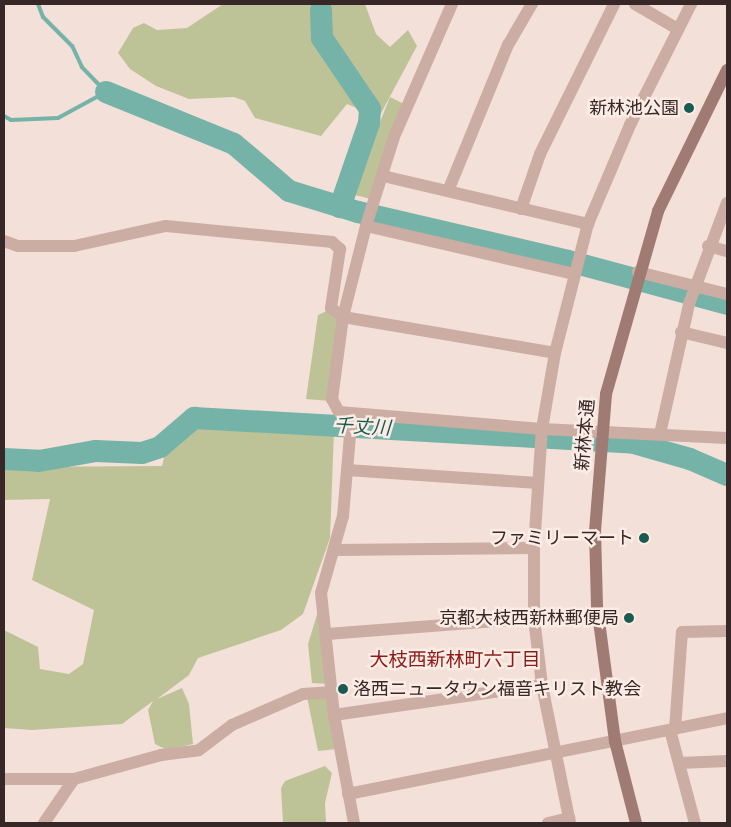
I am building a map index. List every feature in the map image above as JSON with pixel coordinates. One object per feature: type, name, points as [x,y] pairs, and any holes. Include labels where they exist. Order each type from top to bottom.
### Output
[{"type":"street","points":[[452,4],[410,97],[366,226],[343,317],[332,399],[340,412],[542,429],[727,438]]},
{"type":"street","points":[[448,192],[508,45],[532,4]]},
{"type":"street","points":[[522,208],[540,154],[614,4]]},
{"type":"street","points":[[635,4],[676,28]]},
{"type":"street","points":[[548,823],[569,821],[542,685],[534,618],[534,548],[540,452],[554,353],[588,224],[676,28],[691,4]]},
{"type":"street","name":"新林本通","points":[[636,823],[615,742],[597,606],[595,531],[606,394],[632,290],[658,211],[727,70]]},
{"type":"street","points":[[383,176],[588,224]]},
{"type":"street","points":[[660,434],[681,332],[689,304],[708,246],[727,202]]},
{"type":"street","points":[[4,241],[18,246],[74,246],[166,226],[332,242],[340,249],[331,308],[343,317],[554,353]]},
{"type":"street","points":[[366,226],[574,274]]},
{"type":"street","points":[[708,246],[727,251]]},
{"type":"street","points":[[638,272],[727,294]]},
{"type":"street","points":[[681,332],[727,344]]},
{"type":"street","points":[[352,413],[343,516],[321,593],[327,634],[334,715],[354,823]]},
{"type":"street","points":[[347,470],[538,483]]},
{"type":"street","points":[[334,550],[534,548]]},
{"type":"street","points":[[327,634],[534,618]]},
{"type":"street","points":[[695,823],[672,729],[682,632],[727,632]]},
{"type":"street","points":[[334,715],[542,685]]},
{"type":"street","points":[[4,780],[74,779],[161,754],[199,750],[232,725],[303,694],[332,692]]},
{"type":"street","points":[[348,794],[615,742],[727,718]]},
{"type":"street","points":[[679,763],[727,761]]},
{"type":"street","points":[[44,823],[74,779]]},
{"type":"green space","points":[[223,4],[365,4],[376,34],[390,47],[408,30],[417,46],[379,117],[347,104],[321,136],[255,118],[245,101],[234,97],[189,99],[156,86],[130,69],[118,53],[133,28],[144,23],[157,30],[187,28]]},
{"type":"green space","points":[[390,97],[404,104],[371,199],[351,194]]},
{"type":"green space","points":[[329,310],[340,318],[330,401],[306,399],[318,315]]},
{"type":"green space","points":[[198,424],[334,431],[330,538],[303,614],[281,630],[198,658],[189,675],[157,699],[182,688],[189,704],[193,744],[167,750],[155,744],[148,710],[153,701],[122,724],[32,730],[4,728],[4,630],[38,647],[40,669],[69,674],[83,664],[94,610],[32,580],[50,499],[4,500],[4,467],[162,466],[165,454]]},
{"type":"green space","points":[[322,598],[329,684],[312,683],[308,644]]},
{"type":"green space","points":[[330,695],[337,749],[318,751],[307,697]]},
{"type":"green space","points":[[325,766],[332,773],[325,803],[326,823],[283,823],[281,788],[285,781]]},
{"type":"waterway","points":[[4,116],[11,120],[58,118],[106,92],[82,67],[72,46],[43,17],[38,4]]},
{"type":"waterway","points":[[319,4],[321,10]]},
{"type":"waterway","points":[[321,10],[322,38],[370,109],[369,123],[340,207]]},
{"type":"waterway","points":[[106,92],[234,144],[289,191],[358,212],[568,261],[727,304]]},
{"type":"waterway","name":"千丈川","points":[[4,459],[39,461],[96,451],[142,453],[160,447],[194,418],[630,442],[690,459],[727,475]]},
{"type":"place","name":"新林池公園","points":[[689,108]]},
{"type":"place","name":"ファミリーマート","points":[[644,538]]},
{"type":"place","name":"京都大枝西新林郵便局","points":[[629,618]]},
{"type":"place","name":"洛西ニュータウン福音キリスト教会","points":[[343,689]]},
{"type":"district","name":"大枝西新林町六丁目","points":[[455,660]]}]
